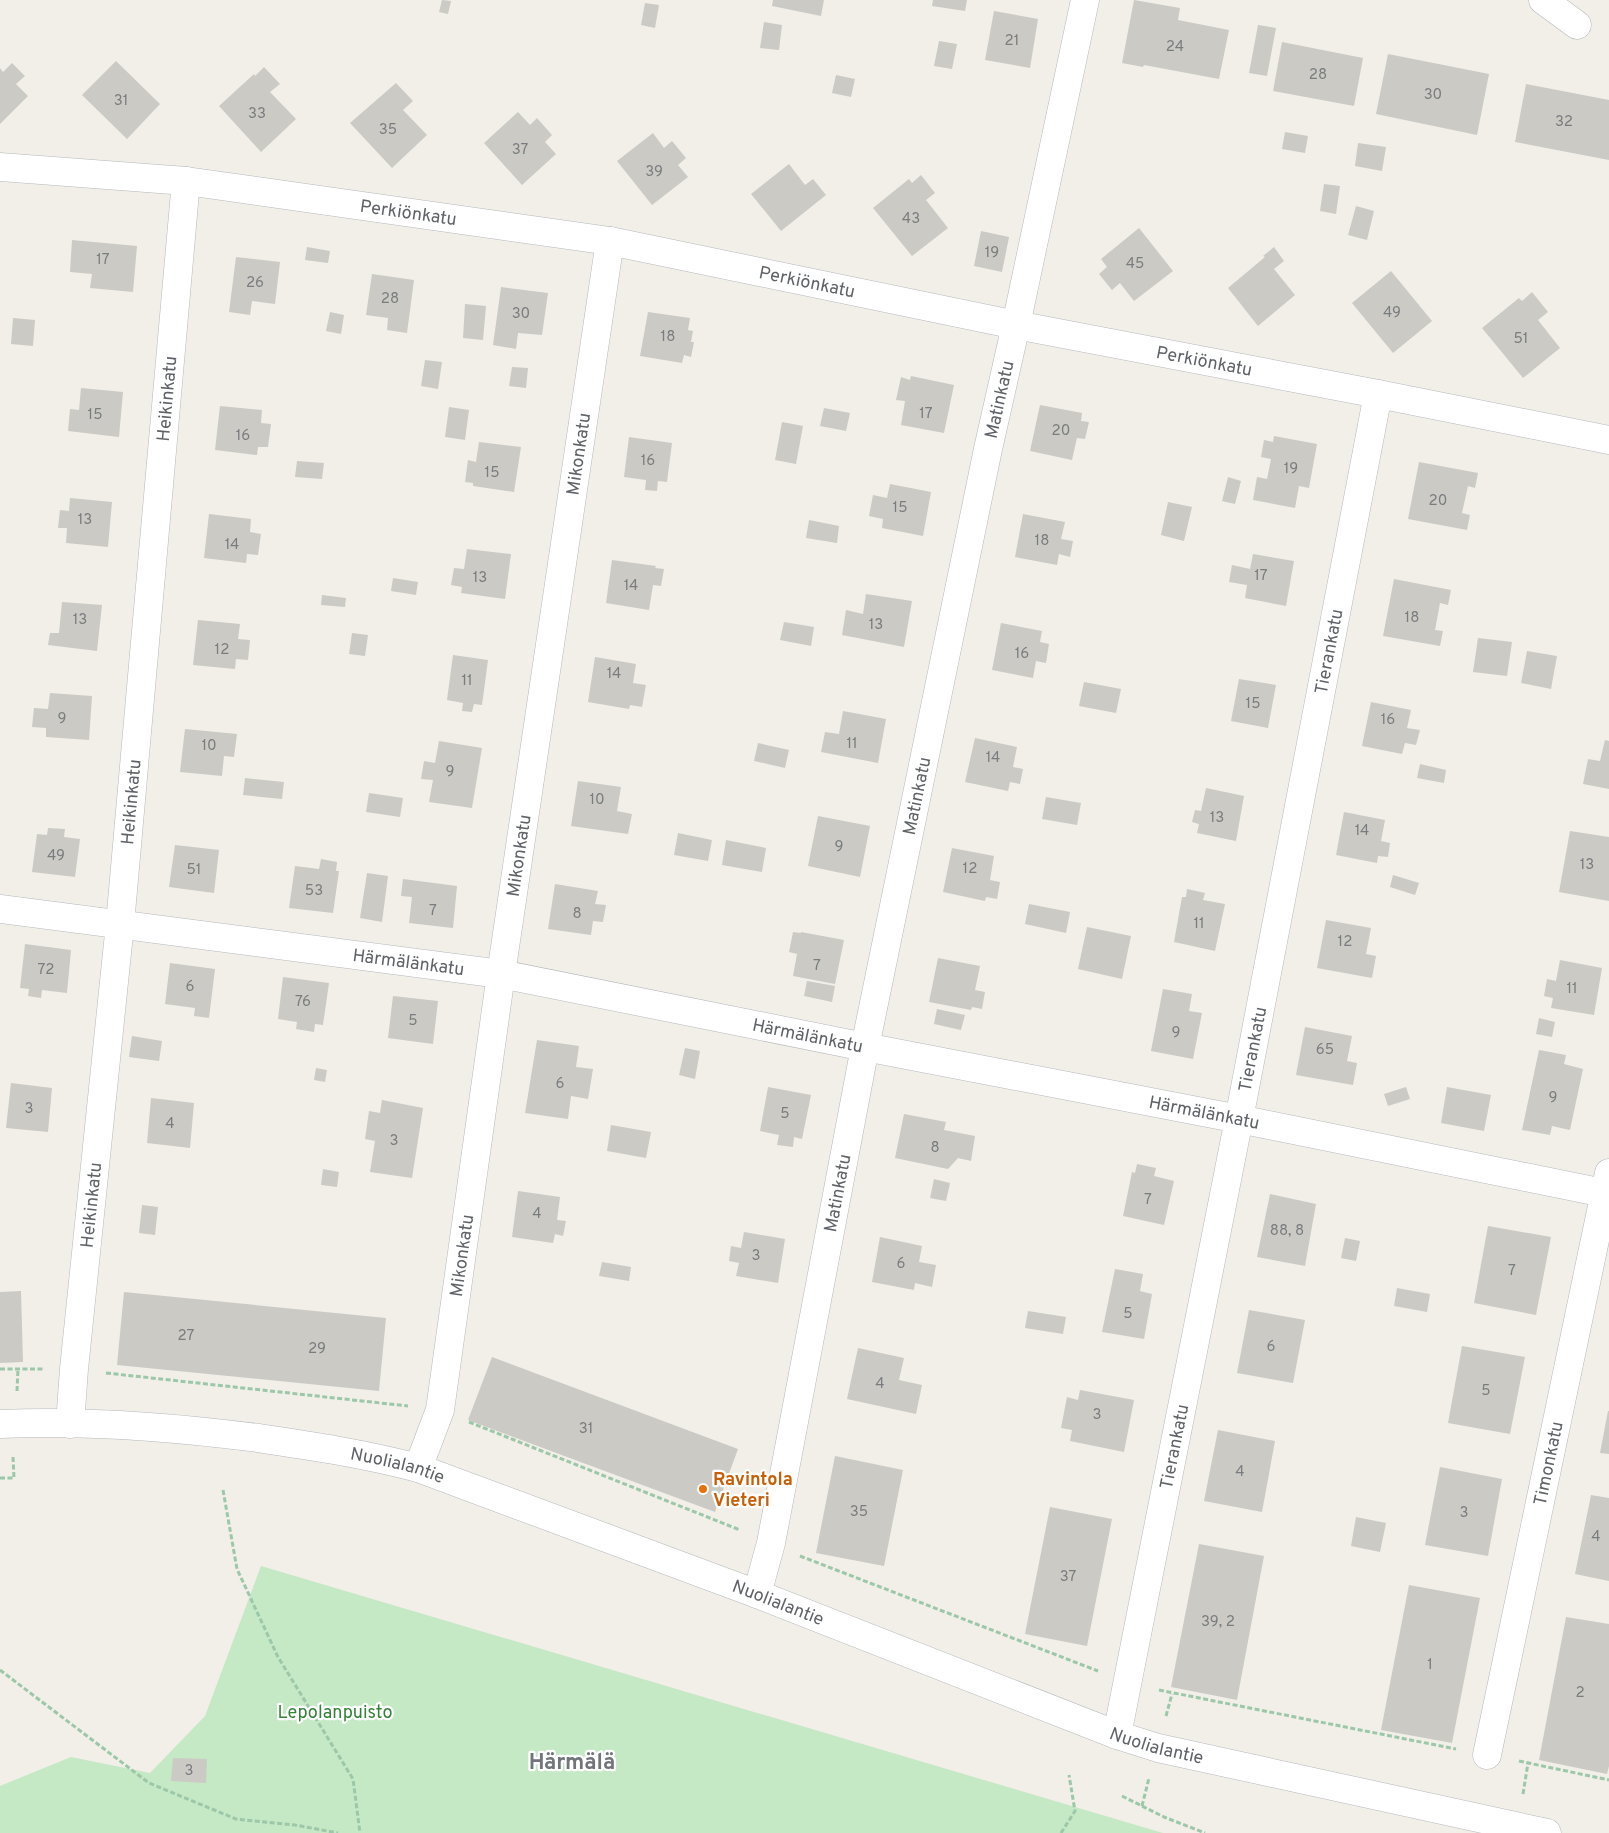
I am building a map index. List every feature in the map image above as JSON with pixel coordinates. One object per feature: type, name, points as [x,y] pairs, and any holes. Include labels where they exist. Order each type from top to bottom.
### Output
[{"type":"street","name":"Matinkatu","points":[[757,1594],[771,1543],[866,1047],[986,458],[1085,0]]},
{"type":"street","points":[[1543,0],[1577,24]]},
{"type":"street","name":"Perkiönkatu","points":[[0,167],[186,181],[610,240],[1016,325],[1609,440]]},
{"type":"street","name":"Heikinkatu","points":[[70,1424],[120,924],[186,181]]},
{"type":"street","name":"Mikonkatu","points":[[418,1468],[440,1410],[610,240]]},
{"type":"street","name":"Tierankatu","points":[[1117,1735],[1239,1118],[1378,394]]},
{"type":"street","name":"Härmälänkatu","points":[[0,910],[502,974],[866,1047],[1608,1187]]},
{"type":"street","name":"Timonkatu","points":[[1487,1755],[1608,1187]]},
{"type":"street","name":"Nuolialantie","points":[[0,1424],[130,1426],[221,1434],[319,1447],[371,1456],[418,1468],[757,1594],[1117,1735],[1158,1748],[1547,1833]]},
{"type":"path","points":[[0,1370],[74,1369],[440,1410],[771,1543],[808,1560],[1127,1682],[1172,1694],[1609,1780]]},
{"type":"path","points":[[0,1478],[14,1478]]},
{"type":"path","points":[[223,1490],[237,1569],[278,1657],[352,1779],[360,1833]]},
{"type":"path","points":[[0,1670],[149,1783],[236,1819],[295,1825],[338,1833]]},
{"type":"path","points":[[1061,1833],[1075,1812],[1069,1775]]},
{"type":"path","points":[[1122,1796],[1164,1817],[1205,1833]]},
{"type":"green space","name":"Lepolanpuisto","points":[[261,1566],[1163,1833],[0,1833],[0,1786],[71,1757],[150,1773],[205,1716]]},
{"type":"building","points":[[442,0],[451,1],[448,14],[439,12]]},
{"type":"building","points":[[773,0],[824,0],[821,16],[772,6]]},
{"type":"building","points":[[933,0],[967,0],[965,11],[932,6]]},
{"type":"building","points":[[1134,0],[1180,8],[1178,20],[1229,30],[1219,79],[1144,65],[1143,67],[1122,63]]},
{"type":"building","points":[[645,3],[659,5],[655,28],[641,25]]},
{"type":"building","points":[[994,11],[1038,19],[1030,68],[985,60]]},
{"type":"building","points":[[764,22],[782,25],[779,50],[760,48]]},
{"type":"building","points":[[1258,25],[1276,28],[1267,76],[1249,73]]},
{"type":"building","points":[[939,41],[957,44],[952,69],[934,66]]},
{"type":"building","points":[[1282,42],[1363,58],[1354,106],[1273,91]]},
{"type":"building","points":[[1388,54],[1489,74],[1477,135],[1376,114]]},
{"type":"building","points":[[116,61],[160,104],[127,139],[82,95]]},
{"type":"building","points":[[12,63],[25,76],[16,84],[28,96],[0,124],[0,68],[3,72]]},
{"type":"building","points":[[264,67],[280,84],[270,92],[296,119],[261,152],[219,106]]},
{"type":"building","points":[[836,75],[855,79],[851,97],[832,93]]},
{"type":"building","points":[[396,83],[413,101],[403,110],[427,135],[392,168],[350,123]]},
{"type":"building","points":[[1526,84],[1609,100],[1609,160],[1515,142]]},
{"type":"building","points":[[518,112],[530,125],[537,118],[552,135],[545,142],[556,154],[522,185],[484,143]]},
{"type":"building","points":[[1285,132],[1308,136],[1305,153],[1282,149]]},
{"type":"building","points":[[653,133],[664,148],[672,141],[686,158],[678,165],[688,177],[652,205],[617,161]]},
{"type":"building","points":[[1358,143],[1386,147],[1382,171],[1355,166]]},
{"type":"building","points":[[789,164],[805,185],[813,179],[826,195],[781,231],[751,194]]},
{"type":"building","points":[[921,175],[935,193],[926,200],[948,228],[912,256],[873,208],[909,179],[912,183]]},
{"type":"building","points":[[1324,184],[1340,186],[1336,214],[1320,211]]},
{"type":"building","points":[[1356,206],[1374,211],[1367,240],[1348,235]]},
{"type":"building","points":[[1139,228],[1173,271],[1134,301],[1120,283],[1112,290],[1099,274],[1107,267],[1101,259]]},
{"type":"building","points":[[981,231],[1009,237],[1002,272],[974,266]]},
{"type":"building","points":[[72,240],[137,246],[133,292],[90,288],[92,274],[70,272]]},
{"type":"building","points":[[307,247],[330,251],[328,263],[305,260]]},
{"type":"building","points":[[1274,247],[1284,261],[1274,269],[1295,295],[1258,326],[1228,288]]},
{"type":"building","points":[[236,257],[280,262],[275,304],[252,301],[250,315],[229,312]]},
{"type":"building","points":[[1391,271],[1432,321],[1393,353],[1352,303]]},
{"type":"building","points":[[372,274],[414,280],[407,333],[387,330],[388,318],[366,315]]},
{"type":"building","points":[[501,287],[548,293],[542,335],[518,333],[516,349],[493,345]]},
{"type":"building","points":[[1532,292],[1548,312],[1538,320],[1560,348],[1523,378],[1482,328],[1519,298],[1522,301]]},
{"type":"building","points":[[465,304],[486,306],[483,340],[463,338]]},
{"type":"building","points":[[330,312],[344,315],[341,334],[326,331]]},
{"type":"building","points":[[648,312],[690,318],[688,330],[693,331],[691,342],[694,342],[691,357],[684,355],[682,363],[640,356]]},
{"type":"building","points":[[13,318],[35,320],[33,346],[11,344]]},
{"type":"building","points":[[425,360],[442,362],[438,389],[421,386]]},
{"type":"building","points":[[512,367],[528,368],[526,388],[509,386]]},
{"type":"building","points":[[911,376],[954,385],[944,433],[901,425],[905,401],[896,400],[901,377],[910,380]]},
{"type":"building","points":[[81,388],[123,392],[119,437],[68,431],[70,409],[79,410]]},
{"type":"building","points":[[1040,405],[1082,413],[1081,421],[1089,422],[1085,439],[1077,438],[1072,460],[1030,451]]},
{"type":"building","points":[[220,406],[262,410],[261,423],[271,424],[268,447],[258,447],[257,455],[215,450]]},
{"type":"building","points":[[449,407],[469,410],[465,440],[445,437]]},
{"type":"building","points":[[824,408],[850,413],[846,431],[820,426]]},
{"type":"building","points":[[782,422],[803,426],[796,464],[775,460]]},
{"type":"building","points":[[1274,436],[1317,444],[1309,488],[1299,486],[1295,508],[1253,500],[1257,477],[1267,479],[1271,459],[1261,457],[1264,440],[1273,442]]},
{"type":"building","points":[[629,437],[672,443],[667,482],[658,481],[657,491],[645,490],[646,480],[624,477]]},
{"type":"building","points":[[479,442],[521,447],[514,492],[473,486],[473,483],[465,482],[468,460],[476,462]]},
{"type":"building","points":[[297,461],[324,463],[322,479],[295,477]]},
{"type":"building","points":[[1419,462],[1478,473],[1475,488],[1468,486],[1462,513],[1470,515],[1467,530],[1408,519]]},
{"type":"building","points":[[1228,477],[1241,481],[1235,504],[1222,501]]},
{"type":"building","points":[[890,484],[931,492],[923,536],[882,528],[883,519],[869,516],[873,495],[887,498]]},
{"type":"building","points":[[70,498],[112,502],[108,547],[66,543],[67,528],[58,528],[60,510],[69,511]]},
{"type":"building","points":[[1168,502],[1192,507],[1184,541],[1161,535]]},
{"type":"building","points":[[209,514],[251,519],[250,532],[261,534],[258,555],[247,554],[246,563],[204,558]]},
{"type":"building","points":[[1023,514],[1065,522],[1061,539],[1073,541],[1070,557],[1059,554],[1057,565],[1015,557]]},
{"type":"building","points":[[809,520],[839,526],[837,543],[806,538]]},
{"type":"building","points":[[467,549],[511,554],[505,599],[461,593],[462,587],[451,585],[454,568],[464,569]]},
{"type":"building","points":[[1253,554],[1294,561],[1286,606],[1245,598],[1247,585],[1229,582],[1232,565],[1250,569]]},
{"type":"building","points":[[612,560],[656,566],[655,568],[664,569],[661,586],[653,585],[649,610],[606,603]]},
{"type":"building","points":[[393,578],[418,582],[416,595],[391,591]]},
{"type":"building","points":[[1394,579],[1451,590],[1448,605],[1440,603],[1435,630],[1443,631],[1440,646],[1383,636]]},
{"type":"building","points":[[866,594],[912,601],[904,647],[842,635],[846,610],[863,614]]},
{"type":"building","points":[[322,595],[346,598],[345,607],[321,605]]},
{"type":"building","points":[[62,602],[102,605],[97,651],[48,645],[50,633],[59,633]]},
{"type":"building","points":[[198,620],[240,624],[238,639],[250,640],[248,660],[236,659],[235,669],[193,665]]},
{"type":"building","points":[[784,622],[814,627],[811,646],[780,640]]},
{"type":"building","points":[[1001,623],[1042,631],[1040,642],[1049,644],[1046,663],[1036,661],[1033,678],[992,670]]},
{"type":"building","points":[[352,633],[368,635],[365,656],[349,654]]},
{"type":"building","points":[[1478,638],[1512,642],[1507,676],[1473,672]]},
{"type":"building","points":[[1527,651],[1557,656],[1551,689],[1521,683]]},
{"type":"building","points":[[453,655],[488,660],[482,705],[474,704],[472,712],[462,711],[463,703],[447,700]]},
{"type":"building","points":[[595,657],[636,664],[633,683],[646,685],[642,707],[630,705],[629,709],[588,702]]},
{"type":"building","points":[[1239,679],[1276,685],[1268,728],[1231,721]]},
{"type":"building","points":[[1084,682],[1121,689],[1116,713],[1079,706]]},
{"type":"building","points":[[50,693],[92,696],[89,740],[46,737],[46,728],[32,727],[34,708],[48,709]]},
{"type":"building","points":[[1371,702],[1411,710],[1407,728],[1420,730],[1416,745],[1405,743],[1402,754],[1362,746]]},
{"type":"building","points":[[843,711],[886,719],[878,763],[821,752],[825,732],[839,734]]},
{"type":"building","points":[[185,729],[237,734],[234,757],[224,756],[222,776],[180,772]]},
{"type":"building","points":[[975,738],[1017,747],[1013,767],[1023,769],[1020,784],[1010,782],[1008,791],[965,782]]},
{"type":"building","points":[[1605,740],[1609,741],[1609,789],[1583,784],[1588,759],[1600,761]]},
{"type":"building","points":[[439,741],[482,748],[472,808],[429,802],[433,780],[421,779],[424,761],[435,763]]},
{"type":"building","points":[[758,743],[789,750],[785,768],[754,761]]},
{"type":"building","points":[[1420,764],[1446,770],[1444,783],[1417,778]]},
{"type":"building","points":[[245,778],[284,782],[282,799],[243,795]]},
{"type":"building","points":[[578,781],[621,787],[617,811],[632,814],[628,834],[571,826]]},
{"type":"building","points":[[1206,788],[1244,796],[1236,841],[1197,833],[1199,824],[1192,822],[1195,810],[1201,811]]},
{"type":"building","points":[[369,793],[403,798],[400,817],[366,812]]},
{"type":"building","points":[[1046,797],[1081,803],[1077,825],[1042,819]]},
{"type":"building","points":[[1344,812],[1385,820],[1381,841],[1390,843],[1388,857],[1378,856],[1377,863],[1336,855]]},
{"type":"building","points":[[818,816],[870,826],[860,877],[808,866]]},
{"type":"building","points":[[48,828],[65,829],[64,837],[80,839],[75,877],[32,872],[37,834],[47,835]]},
{"type":"building","points":[[1570,831],[1609,837],[1609,901],[1559,892]]},
{"type":"building","points":[[678,833],[712,840],[708,861],[674,855]]},
{"type":"building","points":[[726,840],[766,848],[762,872],[722,865]]},
{"type":"building","points":[[175,845],[219,850],[214,893],[169,887]]},
{"type":"building","points":[[952,848],[994,856],[990,880],[1000,882],[997,899],[986,897],[985,901],[943,892]]},
{"type":"building","points":[[321,859],[337,862],[336,871],[339,871],[333,913],[289,908],[295,866],[319,869]]},
{"type":"building","points":[[367,873],[388,876],[382,922],[360,918]]},
{"type":"building","points":[[1393,875],[1419,883],[1415,895],[1390,887]]},
{"type":"building","points":[[403,879],[457,886],[453,928],[409,923],[412,897],[401,896]]},
{"type":"building","points":[[555,884],[598,891],[595,904],[606,905],[603,922],[593,921],[591,935],[548,929]]},
{"type":"building","points":[[1187,889],[1205,893],[1203,900],[1225,904],[1215,951],[1174,942],[1182,897],[1186,897]]},
{"type":"building","points":[[1029,904],[1070,912],[1066,933],[1025,924]]},
{"type":"building","points":[[1326,920],[1371,928],[1366,954],[1376,956],[1372,978],[1317,968]]},
{"type":"building","points":[[1087,927],[1131,936],[1122,979],[1078,969]]},
{"type":"building","points":[[793,932],[844,940],[835,984],[793,976],[797,954],[789,952]]},
{"type":"building","points":[[25,944],[71,950],[67,993],[42,990],[41,998],[28,996],[29,989],[20,988]]},
{"type":"building","points":[[938,958],[980,966],[975,990],[985,992],[982,1009],[972,1007],[971,1010],[929,1002]]},
{"type":"building","points":[[1560,960],[1602,968],[1594,1015],[1551,1008],[1553,998],[1544,996],[1547,979],[1556,981]]},
{"type":"building","points":[[170,963],[215,969],[209,1018],[194,1016],[195,1008],[165,1004]]},
{"type":"building","points":[[283,977],[329,983],[323,1025],[315,1024],[314,1032],[296,1029],[297,1022],[278,1019]]},
{"type":"building","points":[[807,981],[835,986],[832,1002],[804,996]]},
{"type":"building","points":[[1163,989],[1192,994],[1189,1011],[1202,1013],[1193,1059],[1151,1051]]},
{"type":"building","points":[[393,996],[438,1001],[433,1044],[388,1038]]},
{"type":"building","points":[[937,1009],[965,1015],[961,1030],[934,1024]]},
{"type":"building","points":[[1539,1018],[1555,1022],[1552,1037],[1536,1034]]},
{"type":"building","points":[[1305,1027],[1352,1036],[1347,1061],[1357,1063],[1353,1085],[1296,1075]]},
{"type":"building","points":[[132,1036],[162,1041],[159,1061],[129,1057]]},
{"type":"building","points":[[537,1040],[579,1046],[576,1067],[593,1069],[588,1099],[571,1096],[568,1119],[525,1113]]},
{"type":"building","points":[[685,1048],[700,1051],[695,1079],[679,1075]]},
{"type":"building","points":[[1539,1050],[1566,1055],[1564,1064],[1583,1069],[1570,1130],[1552,1126],[1550,1135],[1522,1130]]},
{"type":"building","points":[[316,1068],[327,1070],[325,1082],[314,1080]]},
{"type":"building","points":[[11,1083],[52,1088],[48,1132],[6,1128]]},
{"type":"building","points":[[768,1087],[811,1095],[802,1139],[794,1137],[793,1147],[777,1145],[779,1135],[760,1131]]},
{"type":"building","points":[[1406,1087],[1410,1099],[1388,1106],[1384,1094]]},
{"type":"building","points":[[1447,1087],[1491,1095],[1484,1131],[1441,1123]]},
{"type":"building","points":[[151,1098],[194,1103],[190,1148],[147,1143]]},
{"type":"building","points":[[382,1100],[423,1108],[412,1178],[370,1172],[375,1141],[365,1139],[369,1111],[380,1113]]},
{"type":"building","points":[[904,1114],[946,1122],[944,1130],[975,1136],[971,1161],[958,1158],[948,1169],[895,1158]]},
{"type":"building","points":[[611,1125],[651,1132],[646,1158],[607,1151]]},
{"type":"building","points":[[1137,1164],[1156,1168],[1154,1176],[1174,1181],[1164,1225],[1123,1216],[1132,1172],[1135,1173]]},
{"type":"building","points":[[323,1169],[339,1172],[337,1187],[321,1185]]},
{"type":"building","points":[[934,1179],[950,1183],[946,1201],[930,1198]]},
{"type":"building","points":[[518,1191],[560,1197],[557,1220],[566,1221],[563,1236],[555,1234],[553,1243],[512,1237]]},
{"type":"building","points":[[1270,1194],[1316,1204],[1305,1266],[1257,1257]]},
{"type":"building","points":[[142,1205],[158,1207],[155,1235],[139,1233]]},
{"type":"building","points":[[1488,1226],[1551,1237],[1536,1315],[1474,1303]]},
{"type":"building","points":[[744,1232],[785,1239],[778,1283],[736,1276],[739,1263],[729,1261],[731,1246],[741,1248]]},
{"type":"building","points":[[880,1237],[922,1246],[919,1262],[936,1265],[932,1287],[915,1283],[914,1290],[872,1282]]},
{"type":"building","points":[[1345,1238],[1360,1241],[1356,1261],[1341,1258]]},
{"type":"building","points":[[602,1262],[631,1267],[629,1281],[599,1276]]},
{"type":"building","points":[[1115,1269],[1143,1274],[1140,1291],[1152,1294],[1144,1339],[1102,1332]]},
{"type":"building","points":[[1397,1288],[1430,1294],[1427,1312],[1394,1306]]},
{"type":"building","points":[[21,1291],[23,1362],[0,1363],[0,1292]]},
{"type":"building","points":[[124,1292],[386,1318],[379,1391],[117,1365]]},
{"type":"building","points":[[1249,1310],[1305,1320],[1293,1383],[1237,1373]]},
{"type":"building","points":[[1028,1311],[1066,1317],[1063,1334],[1025,1328]]},
{"type":"building","points":[[1462,1346],[1525,1357],[1510,1434],[1448,1423]]},
{"type":"building","points":[[858,1348],[904,1358],[899,1380],[922,1385],[916,1414],[847,1399]]},
{"type":"building","points":[[492,1357],[738,1449],[715,1512],[468,1420]]},
{"type":"building","points":[[1080,1390],[1134,1400],[1124,1452],[1070,1441],[1072,1430],[1061,1428],[1067,1397],[1078,1400]]},
{"type":"building","points":[[1609,1411],[1609,1454],[1600,1453]]},
{"type":"building","points":[[1218,1430],[1275,1441],[1262,1512],[1204,1501]]},
{"type":"building","points":[[835,1456],[903,1470],[884,1566],[816,1553]]},
{"type":"building","points":[[1440,1467],[1502,1479],[1488,1556],[1425,1545]]},
{"type":"building","points":[[1591,1495],[1609,1498],[1609,1581],[1575,1574]]},
{"type":"building","points":[[1050,1507],[1112,1519],[1087,1646],[1025,1634]]},
{"type":"building","points":[[1356,1517],[1386,1523],[1380,1552],[1351,1546]]},
{"type":"building","points":[[1199,1544],[1264,1556],[1237,1700],[1171,1687]]},
{"type":"building","points":[[1409,1585],[1480,1598],[1452,1743],[1381,1730]]},
{"type":"building","points":[[1566,1617],[1609,1624],[1609,1766],[1607,1774],[1539,1760]]},
{"type":"building","points":[[173,1758],[207,1759],[206,1783],[171,1781]]},
{"type":"place","name":"Ravintola Vieteri","points":[[703,1489]]},
{"type":"district","name":"Härmälä","points":[[572,1761]]}]
